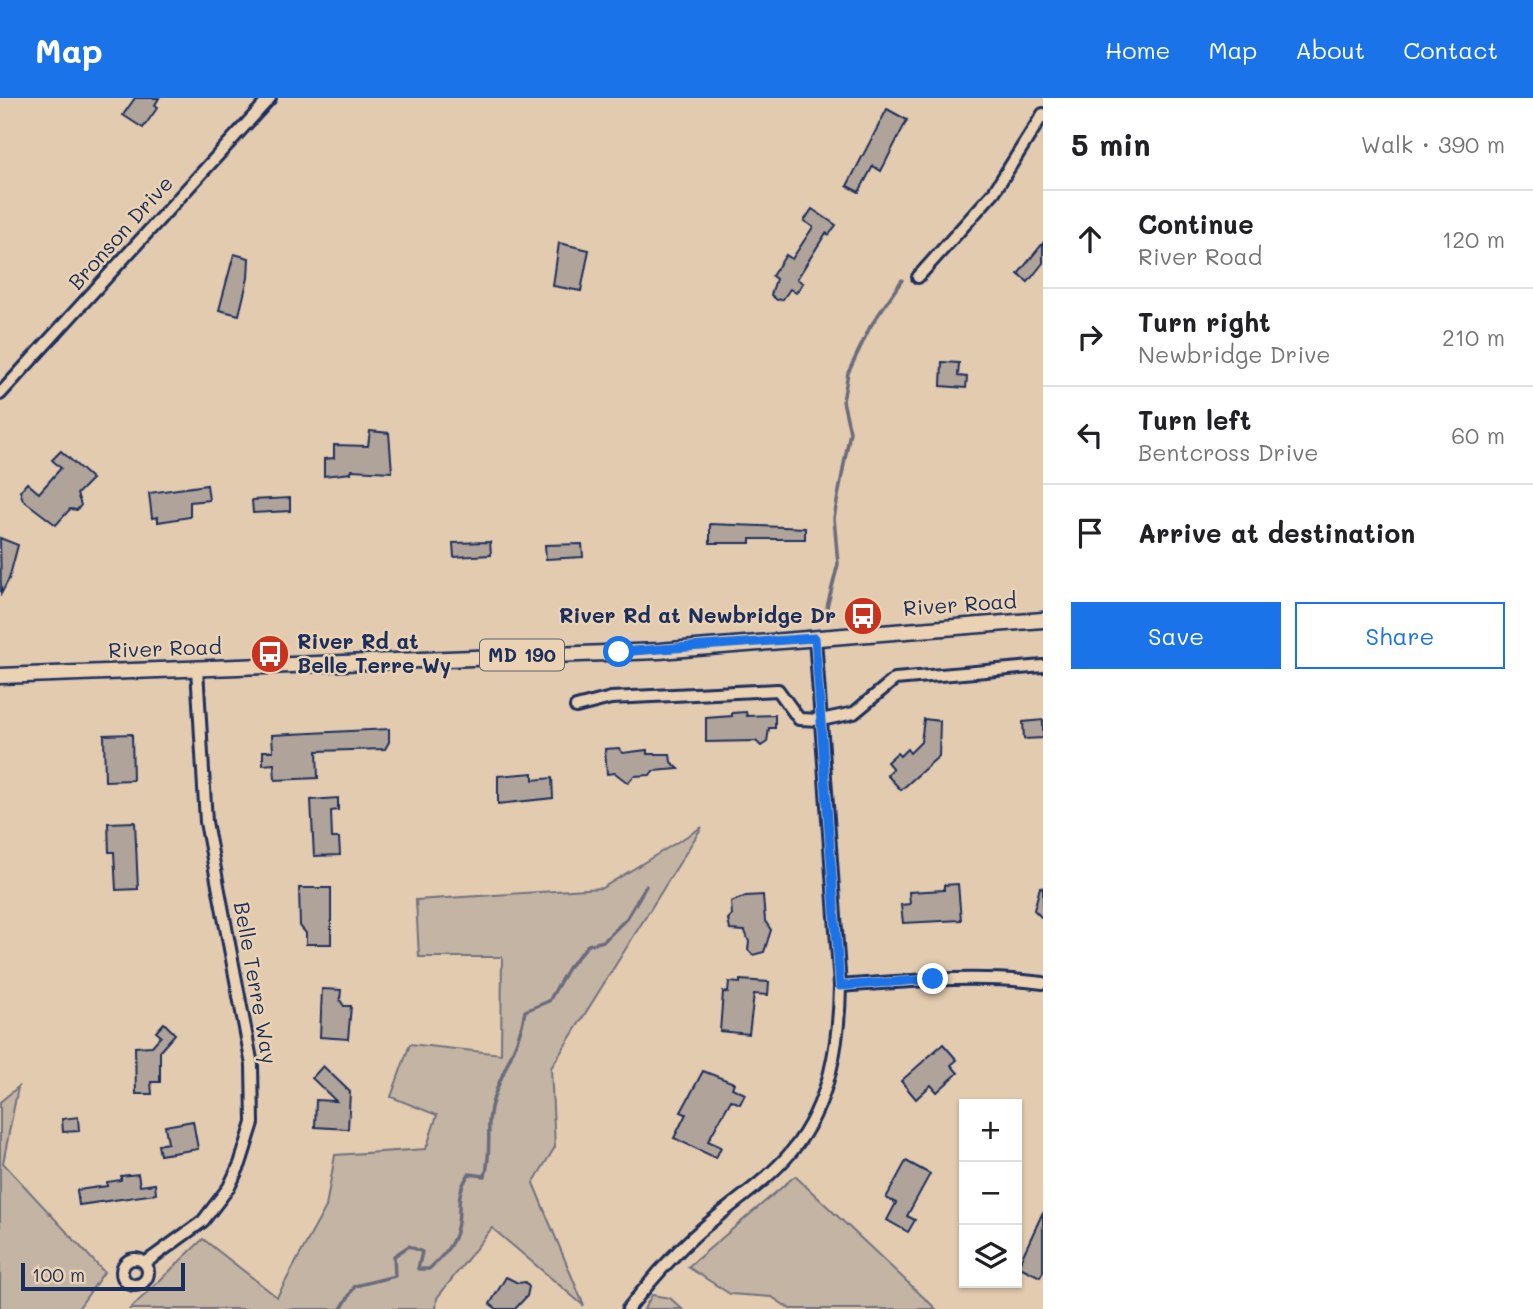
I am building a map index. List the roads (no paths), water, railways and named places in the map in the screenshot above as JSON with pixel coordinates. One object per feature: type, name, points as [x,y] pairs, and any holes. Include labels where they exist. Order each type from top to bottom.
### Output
[{"type":"main road","name":"River Road","points":[[0,676],[197,669],[323,661],[659,651],[1043,620]]},
{"type":"street","name":"Bronson Drive","points":[[0,394],[270,98]]},
{"type":"street","points":[[918,277],[995,192],[1043,114]]},
{"type":"street","points":[[628,1309],[659,1270],[693,1237],[768,1176],[793,1150],[811,1122],[826,1089],[840,1030],[840,986],[815,638]]},
{"type":"street","points":[[576,707],[611,698],[778,690],[799,719],[821,720],[854,713],[895,679],[1043,666]]},
{"type":"street","name":"Belle Terre Way","points":[[145,1263],[203,1221],[229,1187],[240,1164],[253,1123],[251,1065],[206,822],[197,669]]},
{"type":"street","points":[[840,986],[944,979],[1043,983]]},
{"type":"waterway","points":[[827,607],[838,564],[834,518],[850,432],[843,401],[848,373],[870,327],[902,280]]},
{"type":"waterway","points":[[341,1309],[355,1286],[395,1276],[394,1256],[409,1246],[422,1252],[418,1269],[429,1269],[446,1251],[455,1234],[464,1182],[469,1174],[485,1176],[491,1107],[525,1011],[549,1001],[568,968],[588,945],[604,941],[627,918],[646,886]]},
{"type":"place","name":"River Rd at Newbridge Dr","points":[[863,616]]},
{"type":"place","name":"River Rd at Belle Terre Wy","points":[[270,654]]}]
